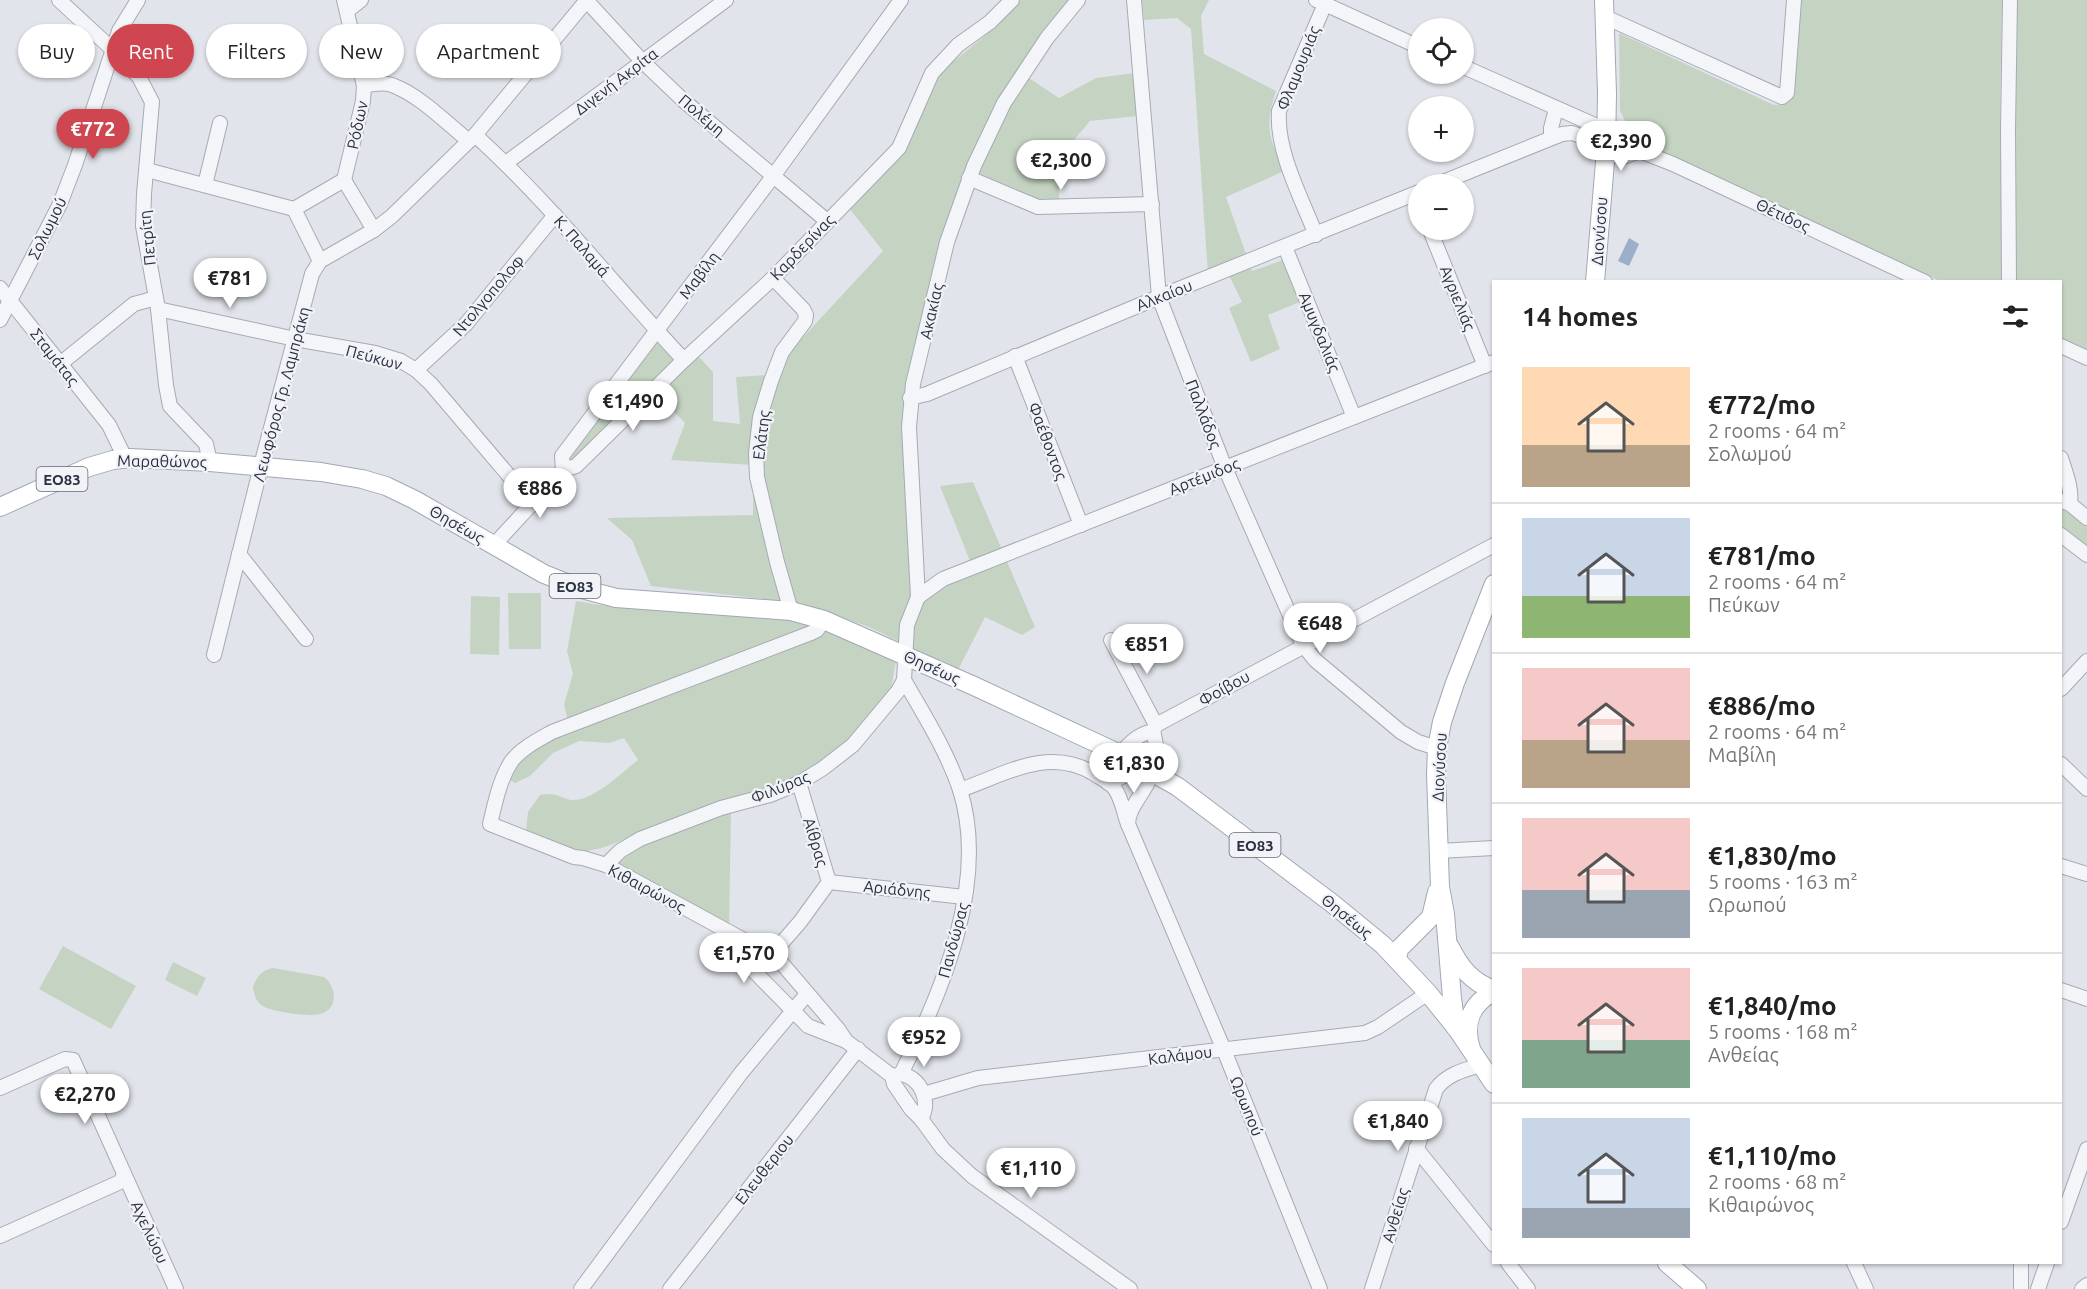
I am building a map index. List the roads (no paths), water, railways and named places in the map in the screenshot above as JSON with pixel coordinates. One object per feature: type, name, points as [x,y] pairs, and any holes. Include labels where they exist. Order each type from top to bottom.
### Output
[{"type":"main road","name":"Διονύσου","points":[[1595,280],[1606,150],[1604,4]]},
{"type":"main road","name":"Μαραθώνος","points":[[0,507],[105,461],[130,458],[261,467]]},
{"type":"main road","name":"Θησέως","points":[[261,467],[321,472],[386,486],[416,500],[544,574],[582,589],[616,598],[791,611],[824,620],[1120,754],[1201,803],[1368,932],[1428,993],[1457,1029],[1492,1081]]},
{"type":"main road","name":"Διονύσου","points":[[1457,1029],[1440,887],[1437,748],[1442,722],[1455,683],[1492,590]]},
{"type":"main road","name":"Διονύσου","points":[[1397,959],[1399,950],[1431,917],[1440,887]]},
{"type":"main road","points":[[1397,959],[1406,958],[1433,933],[1445,914]]},
{"type":"main road","points":[[1368,932],[1394,938],[1416,933]]},
{"type":"main road","points":[[1448,944],[1465,972],[1492,990]]},
{"type":"main road","points":[[1477,1059],[1468,1030],[1472,1010],[1492,992]]},
{"type":"main road","points":[[1667,1264],[1697,1289]]},
{"type":"street","name":"Πετρίτη","points":[[59,0],[107,44]]},
{"type":"street","name":"Σολωμού","points":[[123,24],[138,0]]},
{"type":"street","points":[[346,5],[361,0]]},
{"type":"street","points":[[294,209],[320,261],[374,230],[392,216],[472,138],[586,0]]},
{"type":"street","name":"Πολέμη","points":[[586,0],[642,61],[684,101],[827,221]]},
{"type":"street","name":"Διγενή Ακρίτα","points":[[506,163],[726,0]]},
{"type":"street","name":"Μαβίλη","points":[[494,545],[562,470],[562,456],[774,175],[901,0]]},
{"type":"street","name":"Καρδερίνας","points":[[562,470],[576,466],[684,360],[773,278],[899,148],[932,73],[958,45],[990,22],[1011,0]]},
{"type":"street","name":"Ακακίας","points":[[905,655],[907,625],[918,597],[909,427],[910,398],[947,242],[969,178],[1004,103],[1047,38],[1078,0]]},
{"type":"street","name":"Παλλάδος","points":[[1134,0],[1159,297],[1225,468],[1303,645],[1315,660],[1401,732],[1418,742],[1437,748]]},
{"type":"street","points":[[1604,4],[1782,97],[1787,93],[1794,0]]},
{"type":"street","points":[[2009,280],[2010,0]]},
{"type":"street","points":[[1320,2],[1408,42]]},
{"type":"street","name":"Φλαμουριάς","points":[[1316,235],[1281,145],[1278,128],[1279,111],[1320,2]]},
{"type":"street","name":"Ρόδων","points":[[344,180],[363,100],[364,86],[346,5]]},
{"type":"street","name":"Σολωμού","points":[[0,320],[60,204],[107,65]]},
{"type":"street","name":"Θέτιδος","points":[[1474,72],[1606,130],[1640,151],[1921,280]]},
{"type":"street","name":"Πετρίτη","points":[[140,78],[152,102],[143,226],[157,304],[169,402],[174,412],[206,444],[210,462]]},
{"type":"street","name":"Κ. Παλαμά","points":[[364,86],[376,83],[390,84],[506,163],[684,360]]},
{"type":"street","points":[[1551,137],[1556,109]]},
{"type":"street","points":[[205,185],[220,123]]},
{"type":"street","points":[[1462,174],[1562,134],[1576,134],[1606,150]]},
{"type":"street","name":"Θέτιδος","points":[[1606,150],[1623,157],[1640,151]]},
{"type":"street","points":[[147,170],[294,209],[344,180],[374,230]]},
{"type":"street","points":[[969,178],[1038,207],[1152,204]]},
{"type":"street","name":"Αλκαίου","points":[[910,398],[927,394],[1159,297],[1408,200]]},
{"type":"street","name":"Ντολγοπολοφ","points":[[416,370],[466,324],[555,215]]},
{"type":"street","name":"Αγριελιάς","points":[[1434,240],[1490,364]]},
{"type":"street","name":"Αμυγδαλιάς","points":[[1285,247],[1354,417]]},
{"type":"street","name":"Λεωφόρος Γρ. Λαμπράκη","points":[[214,655],[312,274],[320,261]]},
{"type":"street","name":"Ελάτης","points":[[773,278],[806,315],[783,352],[771,381],[760,417],[756,453],[757,477],[791,611]]},
{"type":"street","name":"Σταμάτας","points":[[0,288],[109,425],[130,458]]},
{"type":"street","points":[[60,364],[134,304],[157,304]]},
{"type":"street","name":"Πεύκων","points":[[157,304],[295,339],[375,353],[401,361],[416,370],[431,384],[533,504]]},
{"type":"street","points":[[2062,346],[2087,358]]},
{"type":"street","name":"Φαέθοντος","points":[[1015,356],[1081,525]]},
{"type":"street","name":"Αρτέμιδος","points":[[918,597],[943,579],[1490,364]]},
{"type":"street","points":[[2062,461],[2071,495],[2065,502],[2087,518]]},
{"type":"street","points":[[2062,535],[2087,555]]},
{"type":"street","name":"Φοίβου","points":[[1120,754],[1135,738],[1303,645],[1492,545]]},
{"type":"street","points":[[239,554],[306,639]]},
{"type":"street","name":"Κιθαιρώνος","points":[[824,620],[817,630],[811,633],[552,732],[529,746],[512,761],[500,785],[490,824],[574,857],[606,866],[753,945],[773,953],[852,1045],[896,1075],[897,1088],[942,1149],[972,1176],[1130,1289]]},
{"type":"street","points":[[1111,640],[1154,728],[1158,750],[1145,768],[1128,817],[1128,824]]},
{"type":"street","points":[[904,680],[905,655]]},
{"type":"street","points":[[2062,688],[2087,661]]},
{"type":"street","name":"Φιλύρας","points":[[606,866],[620,852],[640,838],[721,808],[770,795],[799,783],[822,769],[853,745],[898,691],[904,680]]},
{"type":"street","name":"Πανδώρας","points":[[896,1075],[916,1042],[952,953],[968,880],[970,838],[960,790],[934,731],[904,680]]},
{"type":"street","points":[[960,790],[1034,762],[1065,762],[1084,768],[1108,783],[1145,768]]},
{"type":"street","points":[[2062,765],[2087,789]]},
{"type":"street","name":"Αίθρας","points":[[773,953],[801,922],[829,882],[799,783]]},
{"type":"street","name":"Ωρωπού","points":[[1108,783],[1116,789],[1128,824],[1224,1050],[1320,1289]]},
{"type":"street","points":[[1438,851],[1492,848]]},
{"type":"street","points":[[2062,866],[2087,874]]},
{"type":"street","name":"Αριάδνης","points":[[829,882],[964,897]]},
{"type":"street","points":[[753,945],[744,961],[793,1012],[808,1026],[852,1045]]},
{"type":"street","points":[[2062,990],[2087,999]]},
{"type":"street","name":"Καλάμου","points":[[924,1094],[978,1078],[1365,1033],[1378,1027],[1428,993]]},
{"type":"street","points":[[581,1289],[720,1100],[807,994]]},
{"type":"street","name":"Ελευθεριου","points":[[670,1289],[852,1045]]},
{"type":"street","name":"Αχελώου","points":[[0,1088],[65,1059],[73,1060],[176,1289]]},
{"type":"street","name":"Ανθείας","points":[[1372,1289],[1436,1089],[1442,1081],[1477,1059]]},
{"type":"street","points":[[896,1075],[912,1077],[924,1094],[925,1104],[921,1119]]},
{"type":"street","points":[[1416,1148],[1489,1229]]},
{"type":"street","points":[[2062,1216],[2066,1191],[2087,1149]]},
{"type":"street","points":[[0,1236],[120,1182],[124,1175]]},
{"type":"street","points":[[1509,1264],[1528,1289]]},
{"type":"street","points":[[1854,1264],[1866,1289]]},
{"type":"street","points":[[2021,1264],[2021,1289]]},
{"type":"street","points":[[2038,1289],[2047,1264]]},
{"type":"street","points":[[2082,1289],[2087,1285]]},
{"type":"water","points":[[1629,238],[1639,244],[1629,266],[1618,261]]}]
